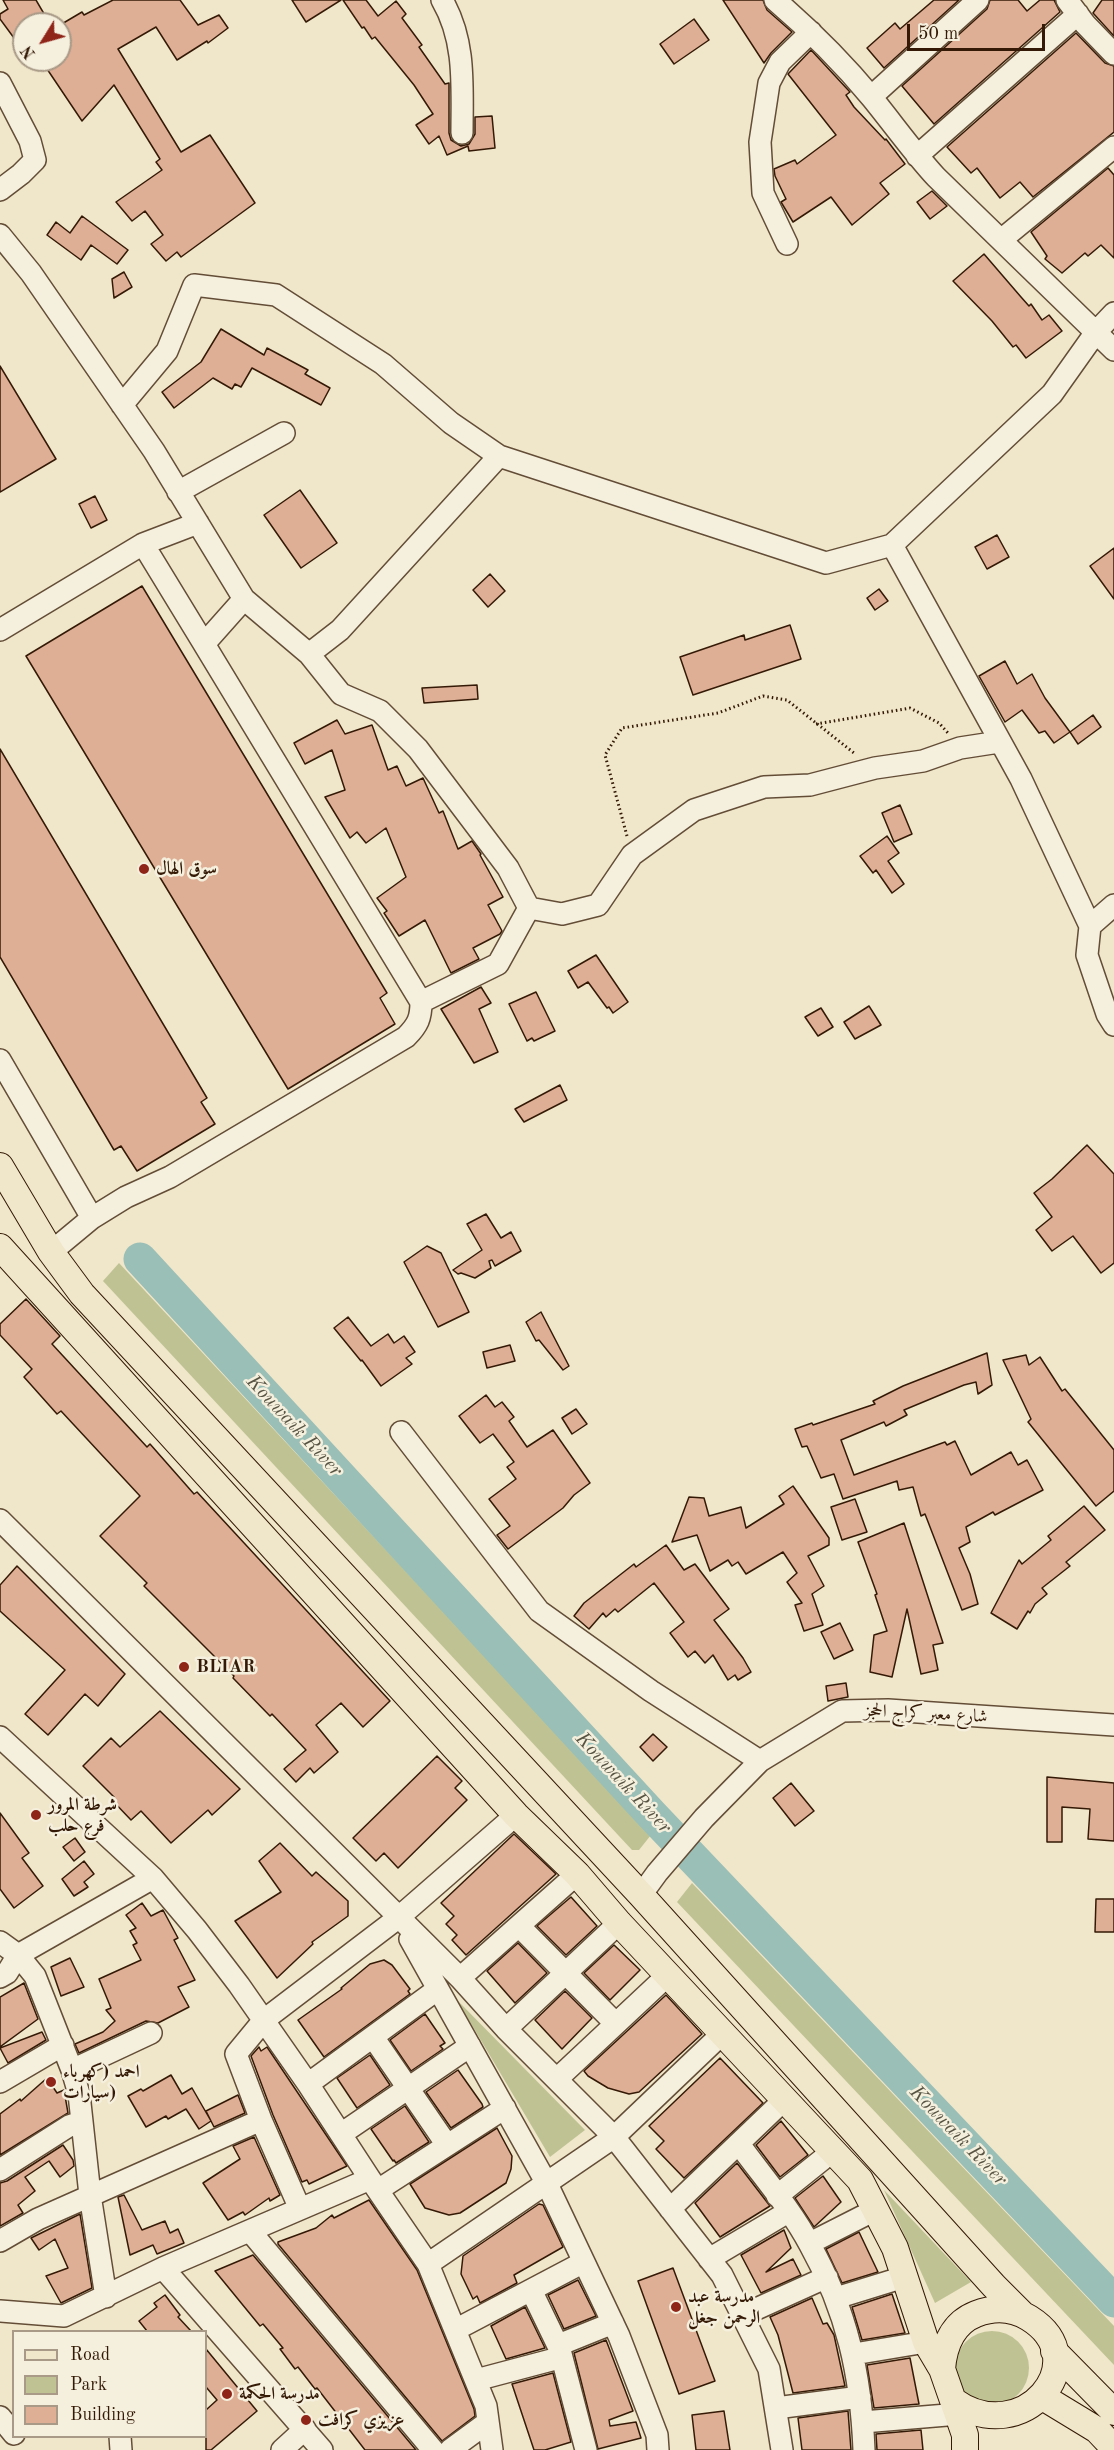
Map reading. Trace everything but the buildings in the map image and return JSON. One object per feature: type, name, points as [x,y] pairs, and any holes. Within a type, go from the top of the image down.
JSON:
[{"type":"main road","points":[[0,1166],[51,1252],[82,1294],[641,1895],[994,2286],[1022,2314],[1046,2333],[1054,2351],[1056,2368],[1053,2384],[1046,2399],[1035,2410],[1023,2418],[1008,2423],[992,2423],[956,2408]]},
{"type":"main road","points":[[0,1247],[516,1815],[577,1874],[619,1923],[860,2180],[895,2248],[926,2342],[942,2369],[956,2408],[965,2435],[965,2450]]},
{"type":"main road","points":[[942,2369],[943,2352],[950,2337],[960,2324],[974,2314],[990,2309],[1006,2309],[1022,2314]]},
{"type":"main road","points":[[1054,2351],[1114,2412]]},
{"type":"main road","points":[[1046,2399],[1097,2430],[1114,2448]]},
{"type":"main road","points":[[981,2450],[992,2423]]},
{"type":"street","points":[[442,0],[452,18],[462,57],[462,133]]},
{"type":"street","points":[[775,0],[811,32],[871,97],[917,156],[1114,350]]},
{"type":"street","points":[[871,97],[978,0]]},
{"type":"street","points":[[917,156],[1072,7],[1114,54]]},
{"type":"street","points":[[787,244],[764,193],[760,142],[769,83],[780,62],[811,32]]},
{"type":"street","points":[[0,83],[30,141],[35,160],[0,190]]},
{"type":"street","points":[[1001,240],[1110,158]]},
{"type":"street","points":[[0,235],[31,273],[122,405],[244,599],[309,654],[341,693],[380,711],[418,749],[508,868],[529,908]]},
{"type":"street","points":[[122,405],[167,351],[194,285],[276,294],[383,363],[451,423],[499,456],[826,563],[892,545],[1052,394],[1096,332],[1114,313]]},
{"type":"street","points":[[178,492],[284,433]]},
{"type":"street","points":[[309,654],[340,630],[499,456]]},
{"type":"street","points":[[0,630],[143,544],[198,523]]},
{"type":"street","points":[[51,1252],[92,1218],[126,1197],[171,1177],[406,1037],[416,1028],[421,1017],[420,1002],[143,544]]},
{"type":"street","points":[[892,545],[1021,779],[1090,926],[1087,955],[1107,1014],[1114,1025]]},
{"type":"street","points":[[204,644],[244,599]]},
{"type":"street","points":[[529,908],[562,915],[598,905],[632,855],[694,810],[764,787],[810,785],[875,768],[923,761],[960,748],[999,742]]},
{"type":"street","points":[[1090,926],[1114,905]]},
{"type":"street","points":[[420,1002],[498,964],[529,908]]},
{"type":"street","points":[[0,1060],[92,1218]]},
{"type":"street","points":[[401,1431],[539,1611],[651,1691],[760,1761]]},
{"type":"street","points":[[0,1520],[460,1978],[506,2029],[614,2137],[722,2275],[769,2369],[782,2450]]},
{"type":"street","name":"شارع معبر كراج الحجز","points":[[641,1895],[704,1818],[760,1761],[842,1711],[888,1710],[1114,1725]]},
{"type":"street","points":[[0,1737],[153,1878],[197,1930],[309,2084],[428,2264],[486,2406],[492,2450]]},
{"type":"street","points":[[300,2209],[261,2120],[236,2054],[264,2020],[398,1918],[516,1815]]},
{"type":"street","points":[[460,1978],[577,1874]]},
{"type":"street","points":[[0,1977],[7,1973],[18,1955],[153,1878]]},
{"type":"street","points":[[398,1918],[547,2184],[613,2323],[657,2435],[658,2450]]},
{"type":"street","points":[[506,2029],[619,1923]]},
{"type":"street","points":[[519,1926],[615,2023]]},
{"type":"street","points":[[0,1942],[18,1955],[35,1976],[72,2070],[79,2094],[90,2195],[106,2297]]},
{"type":"street","points":[[557,2079],[668,1975]]},
{"type":"street","points":[[309,2084],[438,1989]]},
{"type":"street","points":[[72,2070],[152,2033]]},
{"type":"street","points":[[428,2264],[614,2137],[723,2033]]},
{"type":"street","points":[[373,2037],[447,2145]]},
{"type":"street","points":[[0,2082],[63,2045]]},
{"type":"street","points":[[341,2134],[470,2046]]},
{"type":"street","points":[[670,2209],[785,2099]]},
{"type":"street","points":[[0,2311],[68,2324],[106,2297],[163,2268],[300,2209],[374,2185],[447,2145],[504,2108]]},
{"type":"street","points":[[0,2241],[38,2219],[261,2120]]},
{"type":"street","points":[[0,2170],[69,2126],[81,2122]]},
{"type":"street","points":[[739,2144],[810,2243],[836,2298],[854,2354],[863,2422],[864,2450]]},
{"type":"street","points":[[710,2259],[782,2204],[833,2151]]},
{"type":"street","points":[[810,2243],[875,2210]]},
{"type":"street","points":[[249,2231],[434,2450]]},
{"type":"street","points":[[455,2330],[584,2262]]},
{"type":"street","points":[[163,2268],[322,2450]]},
{"type":"street","points":[[743,2315],[827,2277]]},
{"type":"street","points":[[836,2298],[904,2277]]},
{"type":"street","points":[[531,2290],[560,2350],[586,2450]]},
{"type":"street","points":[[476,2380],[559,2358],[561,2344],[613,2323]]},
{"type":"street","points":[[854,2354],[926,2342]]},
{"type":"street","points":[[776,2408],[860,2397]]},
{"type":"street","points":[[863,2422],[956,2408]]},
{"type":"street","points":[[0,2417],[12,2432]]},
{"type":"street","points":[[450,2450],[488,2422]]},
{"type":"street","points":[[282,2450],[305,2429]]},
{"type":"street","points":[[16,2438],[26,2450]]},
{"type":"path","points":[[632,855],[605,755],[622,728],[718,713],[763,696],[787,700],[875,768]]},
{"type":"path","points":[[816,724],[910,708],[939,723],[960,748]]},
{"type":"green space","points":[[119,1263],[651,1835],[639,1850],[632,1850],[103,1281]]},
{"type":"green space","points":[[692,1883],[1114,2326],[1114,2365],[677,1902]]},
{"type":"green space","points":[[457,2000],[585,2130],[550,2157]]},
{"type":"green space","points":[[884,2190],[971,2282],[935,2303]]},
{"type":"green space","points":[[992,2331],[1006,2334],[1018,2342],[1026,2354],[1029,2368],[1026,2382],[1018,2394],[1006,2402],[992,2405],[978,2402],[966,2394],[958,2382],[955,2368],[958,2354],[966,2342],[978,2334]]},
{"type":"waterway","name":"Kouwaik River","points":[[140,1259],[652,1815],[1114,2301]]},
{"type":"place","name":"سوق الهال","points":[[144,869]]},
{"type":"place","name":"BLIAR","points":[[184,1667]]},
{"type":"place","name":"شرطة المرور فرع حلب","points":[[36,1815]]},
{"type":"place","name":"احمد (كهرباء سيارات)","points":[[51,2082]]},
{"type":"place","name":"مدرسة عبد الرحمن جغل","points":[[676,2307]]},
{"type":"place","name":"مدرسة الحكمة","points":[[227,2394]]},
{"type":"place","name":"عزيزي كرافت","points":[[306,2420]]}]
